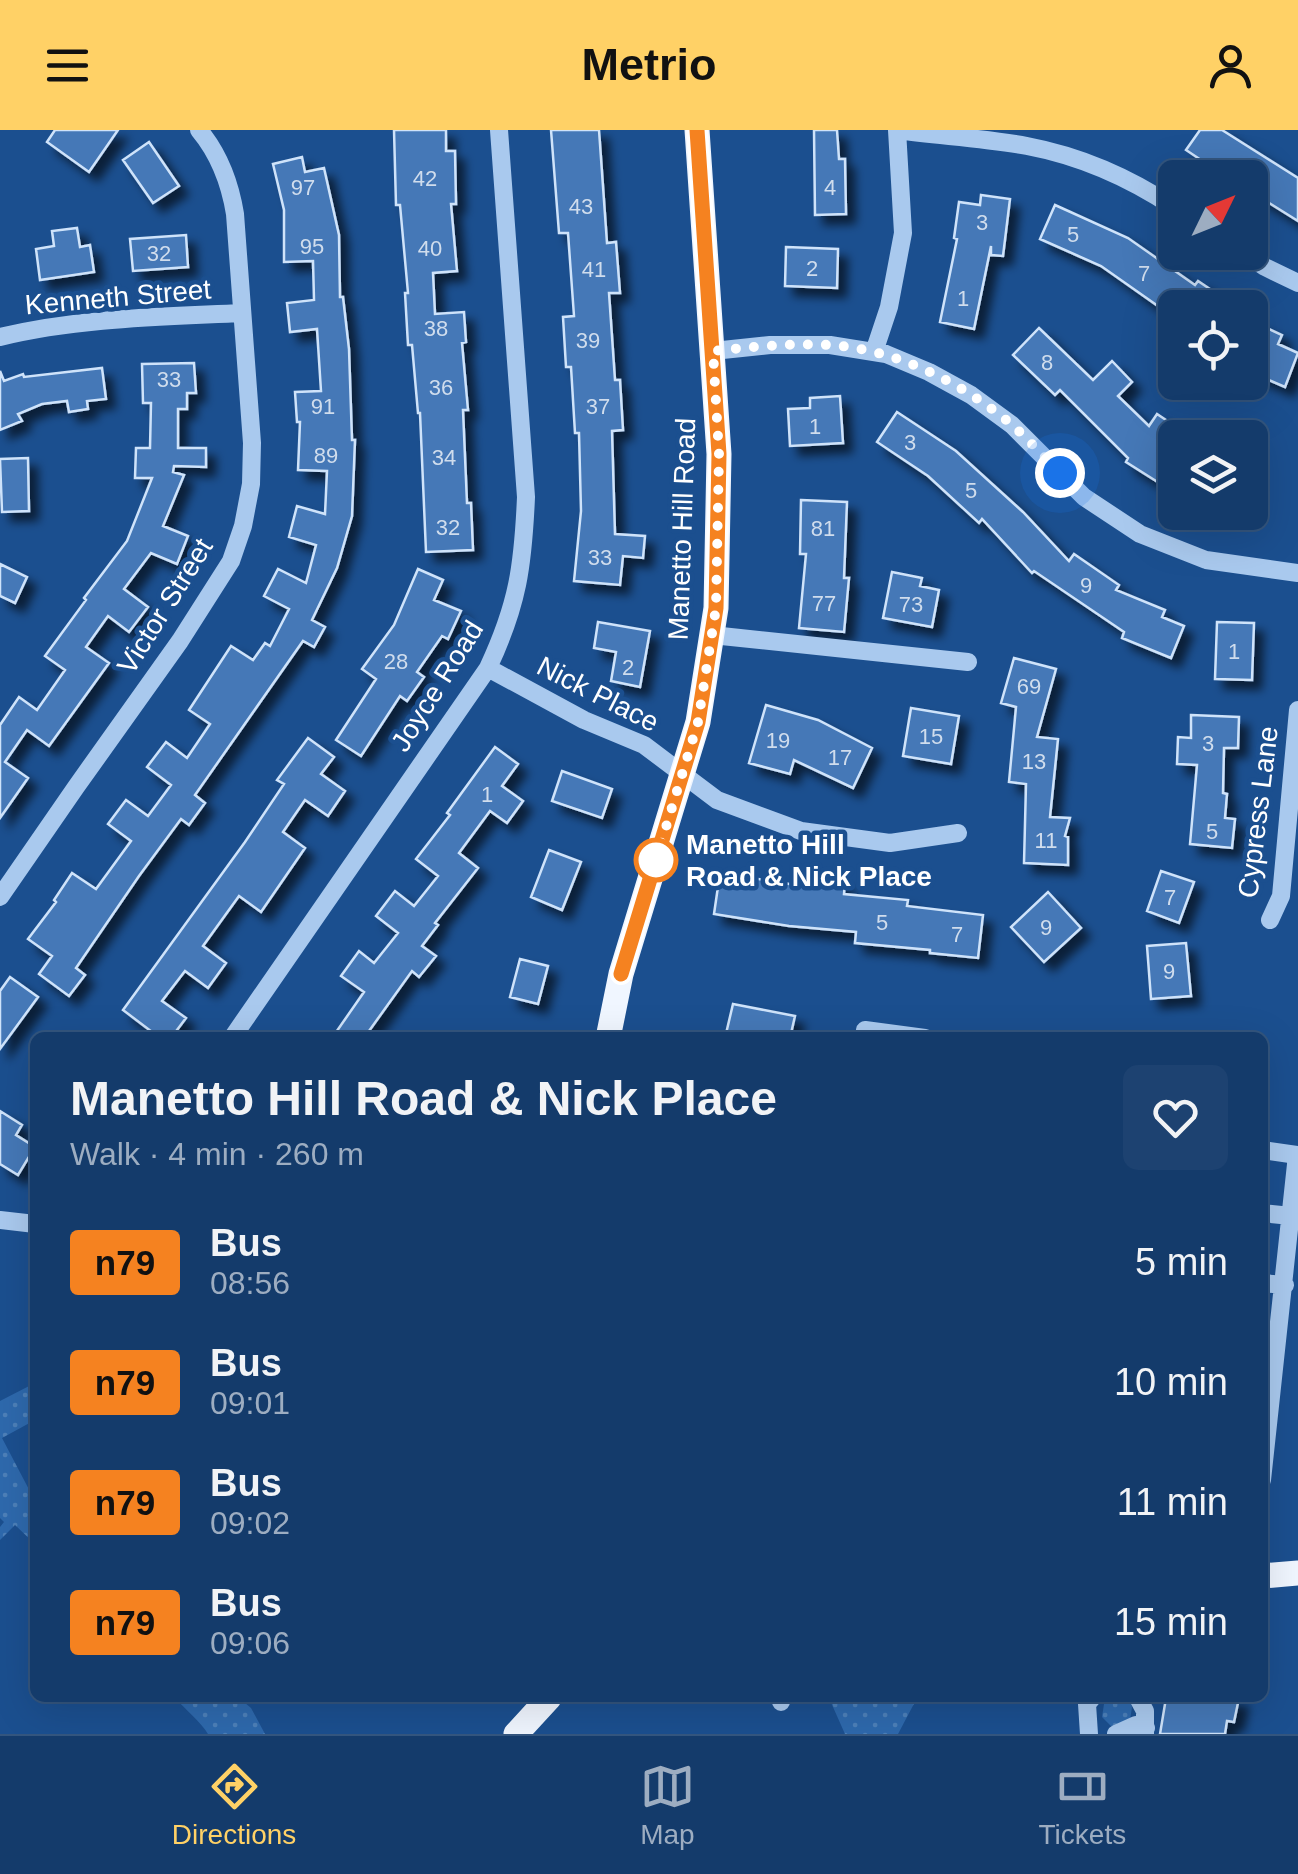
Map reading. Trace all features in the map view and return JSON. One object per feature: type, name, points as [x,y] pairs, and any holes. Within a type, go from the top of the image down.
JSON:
[{"type":"main road","name":"Manetto Hill Road","points":[[609,1032],[621,974],[698,722],[716,608],[719,454],[698,130]]},
{"type":"main road","points":[[1268,1576],[1298,1573]]},
{"type":"main road","points":[[516,1734],[546,1702]]},
{"type":"main road","points":[[542,1734],[549,1702]]},
{"type":"street","name":"Victor Street","points":[[0,898],[180,641],[231,561],[243,526],[252,443],[232,191],[222,166],[199,130]]},
{"type":"street","name":"Joyce Road","points":[[236,1032],[488,668],[516,596],[526,497],[499,130]]},
{"type":"street","points":[[874,352],[890,306],[903,234],[897,130],[1027,146],[1075,158],[1120,176],[1158,198]]},
{"type":"street","points":[[1268,268],[1298,283]]},
{"type":"street","name":"Kenneth Street","points":[[0,338],[28,330],[104,321],[242,313]]},
{"type":"street","points":[[713,351],[770,345],[830,345],[886,354],[971,395],[1012,425],[1084,498],[1140,534],[1206,560],[1298,573]]},
{"type":"street","points":[[712,635],[968,662]]},
{"type":"street","name":"Nick Place","points":[[488,668],[584,720],[644,746],[716,800],[801,831],[890,843],[958,834]]},
{"type":"street","name":"Cypress Lane","points":[[1270,920],[1280,896],[1298,710]]},
{"type":"street","points":[[1268,1151],[1297,1155],[1268,1429]]},
{"type":"street","points":[[1268,1213],[1291,1216]]},
{"type":"street","points":[[0,1220],[30,1223]]},
{"type":"street","points":[[1268,1284],[1285,1286]]},
{"type":"street","points":[[1089,1702],[1089,1734]]},
{"type":"street","points":[[1140,1702],[1145,1711],[1145,1731]]},
{"type":"street","points":[[1116,1734],[1136,1725],[1145,1731]]},
{"type":"shaded area","points":[[30,1386],[30,1423],[2,1438],[30,1491],[30,1539],[15,1525],[0,1540],[4,1522],[0,1518],[0,1401]]},
{"type":"shaded area","points":[[179,1702],[244,1702],[265,1734],[208,1734]]},
{"type":"shaded area","points":[[831,1702],[915,1702],[898,1734],[845,1734]]},
{"type":"shaded area","points":[[1104,1702],[1130,1702],[1130,1720],[1118,1727],[1102,1717]]},
{"type":"building","points":[[55,130],[118,130],[89,172],[47,142]]},
{"type":"building","points":[[394,130],[446,130],[446,151],[455,151],[456,204],[451,204],[457,271],[433,273],[435,314],[464,312],[466,342],[462,343],[468,410],[463,410],[473,550],[426,552],[420,413],[412,345],[408,345],[408,293],[400,205],[396,205]]},
{"type":"building","points":[[551,130],[599,130],[607,243],[616,242],[620,293],[609,293],[623,430],[612,431],[615,534],[645,536],[643,558],[623,556],[620,585],[574,581],[581,511],[579,433],[575,433],[563,317],[574,316],[568,233],[559,233]]},
{"type":"building","points":[[814,130],[837,130],[839,159],[845,159],[846,214],[815,215]]},
{"type":"building","points":[[1200,130],[1222,130],[1298,178],[1298,221],[1268,202],[1268,160],[1201,160],[1186,150]]},
{"type":"building","points":[[149,142],[179,186],[153,203],[123,160]]},
{"type":"building","points":[[302,157],[305,172],[324,168],[339,235],[340,297],[349,349],[355,440],[352,516],[337,568],[312,620],[325,627],[314,647],[303,641],[195,795],[205,803],[189,825],[181,819],[139,876],[76,968],[85,975],[69,996],[39,974],[52,956],[28,939],[72,873],[96,889],[131,841],[108,824],[126,800],[148,816],[171,785],[147,767],[166,742],[187,758],[210,724],[189,710],[231,646],[253,660],[265,643],[270,646],[289,609],[264,596],[278,569],[306,583],[316,545],[289,537],[297,506],[325,514],[327,471],[298,470],[300,422],[295,392],[321,391],[317,329],[290,332],[287,303],[314,300],[313,261],[284,262],[284,210],[273,164]]},
{"type":"building","points":[[981,195],[1010,199],[1003,256],[991,255],[991,246],[974,329],[940,322],[957,239],[954,238],[959,202],[980,205]]},
{"type":"building","points":[[1055,205],[1128,238],[1158,259],[1158,270],[1174,270],[1195,285],[1198,281],[1211,290],[1158,290],[1158,306],[1101,266],[1040,239]]},
{"type":"building","points":[[77,228],[80,247],[90,245],[94,272],[40,280],[36,249],[54,246],[52,231]]},
{"type":"building","points":[[186,235],[188,267],[133,271],[130,239]]},
{"type":"building","points":[[786,247],[838,249],[837,288],[785,286]]},
{"type":"building","points":[[1039,328],[1093,380],[1112,361],[1132,382],[1118,396],[1149,426],[1157,414],[1166,420],[1158,420],[1158,482],[1126,462],[1128,458],[1060,390],[1055,395],[1013,355]]},
{"type":"building","points":[[1268,329],[1282,335],[1278,344],[1298,353],[1285,387],[1268,380]]},
{"type":"building","points":[[194,363],[196,393],[187,393],[187,409],[178,409],[178,448],[206,448],[206,467],[174,466],[173,472],[184,475],[163,526],[188,536],[177,564],[151,553],[124,589],[148,607],[129,632],[108,616],[86,647],[109,663],[49,746],[27,730],[5,762],[28,778],[0,818],[0,725],[19,697],[37,710],[65,670],[45,656],[127,541],[152,478],[135,478],[136,448],[150,448],[151,403],[143,403],[142,364]]},
{"type":"building","points":[[102,368],[106,399],[87,401],[88,409],[69,412],[67,401],[42,404],[18,414],[22,421],[0,430],[0,371],[4,381],[23,374],[24,377]]},
{"type":"building","points":[[840,396],[843,443],[790,446],[788,409],[810,408],[810,398]]},
{"type":"building","points":[[897,412],[956,451],[1023,512],[1069,561],[1074,554],[1119,585],[1116,590],[1165,610],[1162,617],[1184,626],[1171,658],[1122,638],[1124,632],[1032,573],[982,519],[979,523],[928,476],[877,442]]},
{"type":"building","points":[[28,458],[29,511],[2,512],[0,459]]},
{"type":"building","points":[[801,500],[847,502],[844,578],[849,578],[844,632],[799,628],[806,554],[800,554]]},
{"type":"building","points":[[0,564],[27,577],[15,603],[0,596]]},
{"type":"building","points":[[418,569],[443,580],[434,600],[461,611],[448,639],[442,636],[417,672],[424,677],[407,701],[400,696],[361,756],[336,740],[376,679],[362,669],[394,625]]},
{"type":"building","points":[[892,572],[922,578],[920,586],[939,590],[932,627],[883,618]]},
{"type":"building","points":[[598,622],[650,631],[640,687],[611,681],[616,652],[594,648]]},
{"type":"building","points":[[1217,622],[1254,623],[1252,680],[1215,679]]},
{"type":"building","points":[[1014,658],[1056,669],[1037,737],[1058,739],[1050,817],[1070,818],[1065,836],[1068,865],[1024,863],[1026,784],[1009,782],[1016,707],[1001,703]]},
{"type":"building","points":[[766,705],[818,720],[872,748],[853,788],[794,760],[790,774],[749,763]]},
{"type":"building","points":[[911,708],[959,716],[951,764],[903,756]]},
{"type":"building","points":[[1191,715],[1239,717],[1238,748],[1224,748],[1225,818],[1235,819],[1232,848],[1190,844],[1197,765],[1177,764],[1178,737],[1191,738]]},
{"type":"building","points":[[308,738],[334,757],[321,774],[345,791],[328,816],[305,800],[283,832],[305,848],[261,912],[239,896],[203,946],[226,963],[208,988],[185,971],[162,1001],[186,1018],[176,1032],[152,1032],[123,1010],[284,784],[277,780]]},
{"type":"building","points":[[495,747],[518,764],[502,786],[523,801],[507,823],[490,811],[459,853],[478,868],[422,946],[436,956],[419,977],[412,971],[368,1032],[336,1032],[364,992],[341,976],[359,951],[374,963],[398,933],[376,916],[395,891],[414,906],[438,876],[416,859],[450,815],[447,813]]},
{"type":"building","points":[[562,771],[612,789],[602,818],[552,801]]},
{"type":"building","points":[[549,850],[581,862],[562,910],[531,897]]},
{"type":"building","points":[[1161,871],[1194,882],[1179,923],[1147,911]]},
{"type":"building","points":[[720,873],[796,885],[797,878],[845,883],[844,894],[908,900],[907,906],[983,915],[978,958],[855,943],[856,932],[714,914]]},
{"type":"building","points":[[1048,892],[1081,928],[1044,962],[1011,927]]},
{"type":"building","points":[[1186,943],[1191,996],[1151,999],[1147,946]]},
{"type":"building","points":[[520,959],[548,966],[538,1004],[510,997]]},
{"type":"building","points":[[10,977],[38,997],[0,1049],[0,991]]},
{"type":"building","points":[[733,1004],[795,1016],[791,1032],[726,1032]]},
{"type":"building","points":[[0,1111],[22,1125],[16,1135],[30,1144],[30,1155],[18,1175],[0,1164]]},
{"type":"building","points":[[1165,1702],[1238,1702],[1234,1722],[1227,1721],[1225,1734],[1160,1734]]},
{"type":"bus line","name":"n79","points":[[621,974],[698,722],[716,608],[719,454],[697,130]]},
{"type":"place","name":"Manetto Hill Road & Nick Place","points":[[656,860]]},
{"type":"route","points":[[656,860],[698,722],[716,608],[719,454],[713,351],[770,345],[830,345],[886,354],[971,395],[1012,425],[1060,473]]}]
